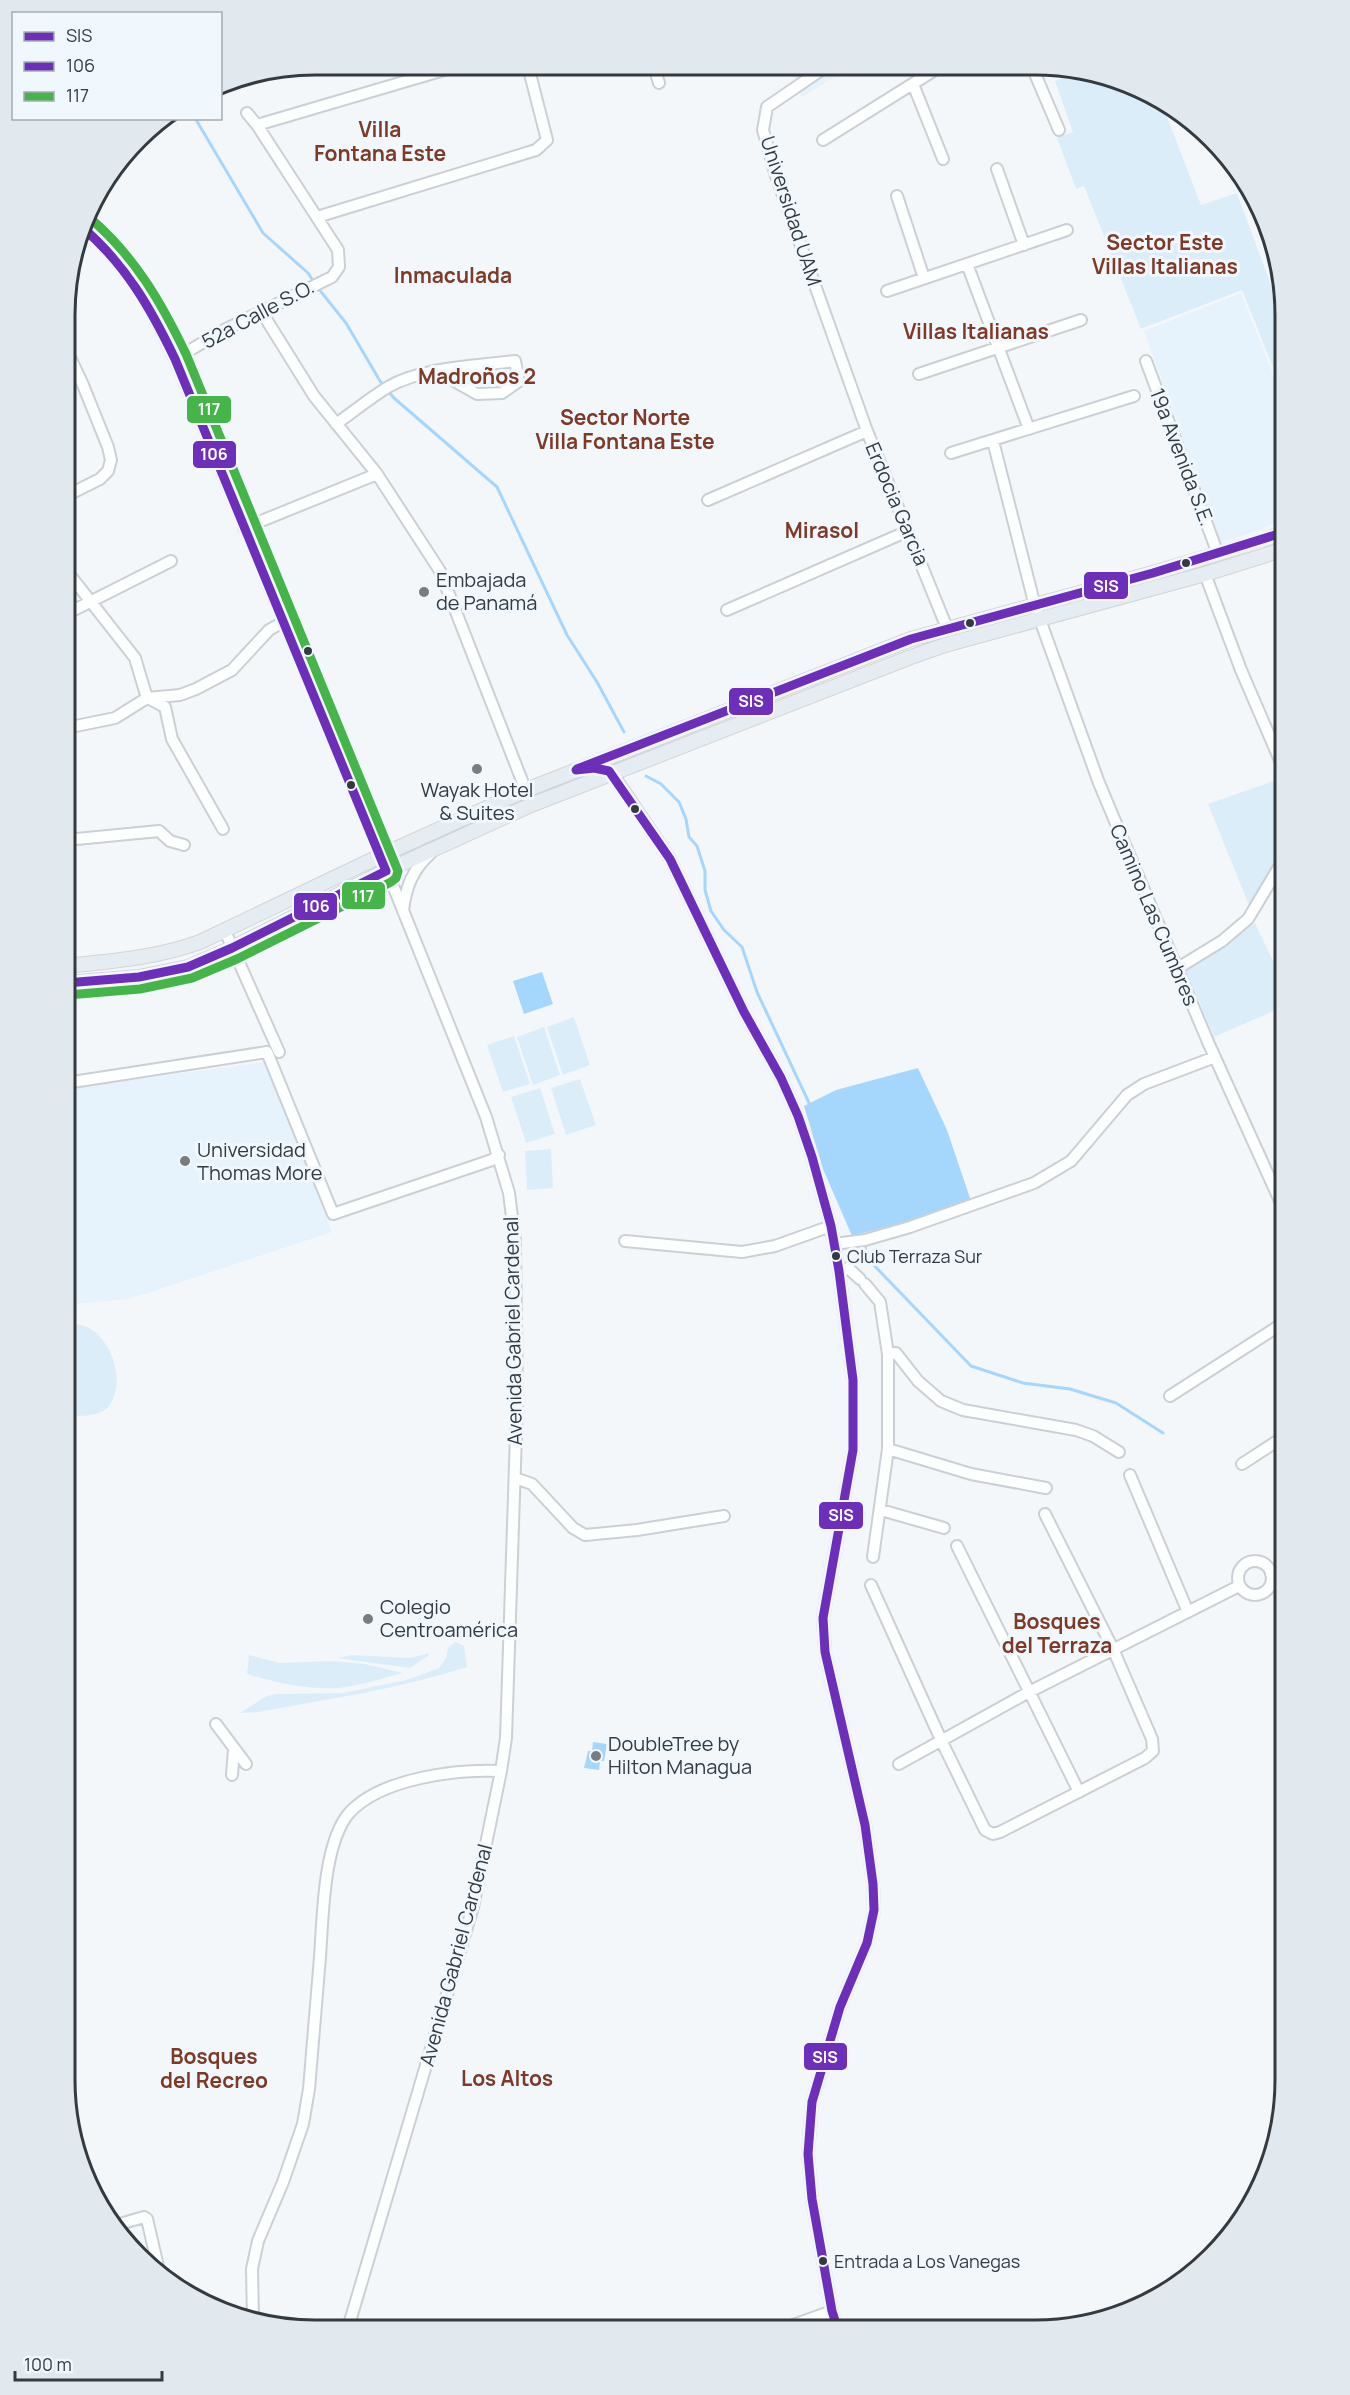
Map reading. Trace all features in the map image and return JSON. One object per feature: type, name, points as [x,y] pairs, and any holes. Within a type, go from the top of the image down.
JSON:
[{"type":"main road","points":[[75,982],[167,972],[188,967],[531,805],[945,645],[1038,612],[1041,613],[1110,590],[1129,580],[1275,536]]},
{"type":"main road","points":[[1218,554],[1228,560],[1275,545]]},
{"type":"main road","points":[[75,965],[144,958],[173,952],[225,931],[380,856],[526,790],[911,639],[947,628],[1038,612],[1149,588],[1275,552]]},
{"type":"main road","points":[[1149,588],[1164,579],[1213,564],[1218,554]]},
{"type":"main road","points":[[612,773],[612,766],[617,761],[662,742],[688,726]]},
{"type":"main road","points":[[576,770],[601,768],[612,773]]},
{"type":"street","points":[[257,125],[426,75]]},
{"type":"street","points":[[247,113],[317,217],[536,150],[547,140],[530,75]]},
{"type":"street","points":[[656,75],[659,83]]},
{"type":"street","name":"Universidad UAM","points":[[814,75],[767,107],[763,130],[776,176],[849,379]]},
{"type":"street","points":[[823,140],[927,75]]},
{"type":"street","points":[[1036,75],[1059,130]]},
{"type":"street","points":[[913,84],[942,159]]},
{"type":"street","points":[[997,169],[1024,245]]},
{"type":"street","points":[[897,196],[924,278]]},
{"type":"street","name":"52a Calle S.O.","points":[[175,359],[261,311],[332,277],[339,267],[338,250],[317,217]]},
{"type":"street","points":[[887,291],[1067,230]]},
{"type":"street","name":"Avenida Gabriel Cardenal","points":[[89,234],[122,264],[148,304],[175,359],[403,910],[486,1117],[510,1193],[515,1241],[517,1404],[506,1738],[473,1906],[350,2320]]},
{"type":"street","points":[[967,264],[1029,429]]},
{"type":"street","points":[[261,311],[293,364],[336,424],[377,474],[440,571],[531,805]]},
{"type":"street","points":[[920,374],[1081,320]]},
{"type":"street","points":[[336,424],[384,390],[417,375],[514,361],[519,381],[502,393],[477,393],[438,372]]},
{"type":"street","name":"19a Avenida S.E.","points":[[1146,361],[1218,554]]},
{"type":"street","name":"Erdocia Garcia","points":[[849,379],[867,431],[947,628]]},
{"type":"street","points":[[75,380],[108,447],[111,460],[108,471],[100,479],[75,492]]},
{"type":"street","points":[[951,453],[1134,396]]},
{"type":"street","points":[[708,500],[867,431]]},
{"type":"street","points":[[993,441],[1038,612]]},
{"type":"street","points":[[244,528],[377,474]]},
{"type":"street","points":[[727,610],[908,531]]},
{"type":"street","points":[[75,609],[171,561]]},
{"type":"street","points":[[1204,574],[1241,670],[1275,749]]},
{"type":"street","points":[[75,581],[135,658],[147,698],[165,707],[172,739],[224,829]]},
{"type":"street","name":"Camino Las Cumbres","points":[[1038,612],[1099,783],[1215,1057],[1275,1190]]},
{"type":"street","points":[[75,726],[115,718],[147,698],[188,692],[232,670],[269,630],[283,622]]},
{"type":"street","points":[[612,773],[670,859],[744,1012],[781,1078],[813,1157],[831,1226],[839,1271],[853,1380],[853,1450],[824,1618],[825,1652],[865,1825],[874,1910],[867,1943],[840,2007],[812,2102],[808,2154],[812,2199],[835,2320]]},
{"type":"street","points":[[75,839],[159,831],[170,841],[184,845]]},
{"type":"street","points":[[403,910],[408,882],[420,865],[436,849]]},
{"type":"street","points":[[1179,968],[1222,941],[1248,919],[1275,874]]},
{"type":"street","points":[[225,931],[279,1052]]},
{"type":"street","points":[[75,1082],[267,1052],[333,1214],[492,1160],[499,1155]]},
{"type":"street","points":[[834,1244],[865,1240],[910,1227],[1034,1183],[1071,1161],[1127,1095],[1144,1084],[1215,1057]]},
{"type":"street","points":[[625,1241],[742,1252],[775,1246],[831,1226]]},
{"type":"street","points":[[839,1271],[848,1268],[880,1302],[888,1354],[888,1449],[873,1557]]},
{"type":"street","points":[[1170,1396],[1275,1328]]},
{"type":"street","points":[[888,1354],[896,1353],[918,1381],[941,1401],[963,1410],[1076,1430],[1093,1436],[1119,1452]]},
{"type":"street","points":[[1242,1464],[1275,1443]]},
{"type":"street","points":[[888,1449],[971,1474],[1046,1488]]},
{"type":"street","points":[[1130,1475],[1188,1612]]},
{"type":"street","points":[[515,1478],[532,1484],[573,1528],[585,1535],[637,1530],[724,1516]]},
{"type":"street","points":[[881,1510],[944,1528]]},
{"type":"street","points":[[871,1585],[942,1742],[985,1830],[993,1834],[1145,1758],[1153,1751],[1152,1739],[1113,1649],[1045,1514]]},
{"type":"street","points":[[957,1546],[1079,1792]]},
{"type":"street","points":[[1253,1561],[1261,1562],[1268,1567],[1271,1574],[1271,1584],[1265,1592],[1256,1595],[1246,1593],[1239,1586],[1240,1570],[1245,1564],[1253,1561]]},
{"type":"street","points":[[1271,1574],[1275,1573]]},
{"type":"street","points":[[899,1764],[1029,1692],[1239,1586]]},
{"type":"street","points":[[216,1724],[246,1764]]},
{"type":"street","points":[[232,1775],[234,1748]]},
{"type":"street","points":[[253,2312],[252,2269],[258,2241],[283,2182],[303,2124],[309,2089],[327,1876],[340,1825],[352,1810],[371,1796],[394,1786],[444,1774],[478,1770],[501,1771]]},
{"type":"street","points":[[123,2223],[144,2217],[147,2219],[156,2260]]},
{"type":"street","points":[[807,2320],[832,2311]]},
{"type":"shaded area","points":[[793,75],[838,75],[802,97]]},
{"type":"shaded area","points":[[1066,77],[1097,83],[1127,93],[1166,114],[1201,205],[1237,193],[1274,292],[1275,372],[1242,290],[1141,329],[1084,186],[1076,189],[1057,138],[1073,132],[1055,81]]},
{"type":"shaded area","points":[[1241,293],[1275,380],[1275,523],[1221,542],[1144,331]]},
{"type":"shaded area","points":[[1275,780],[1275,859],[1250,908],[1208,804]]},
{"type":"shaded area","points":[[1255,923],[1275,965],[1275,1010],[1214,1037],[1185,969]]},
{"type":"shaded area","points":[[574,1017],[590,1065],[563,1075],[547,1027]]},
{"type":"shaded area","points":[[544,1027],[560,1075],[533,1085],[517,1037]]},
{"type":"shaded area","points":[[514,1036],[530,1084],[503,1092],[487,1045]]},
{"type":"shaded area","name":"Universidad Thomas More","points":[[266,1062],[332,1232],[129,1299],[75,1304],[75,1088]]},
{"type":"shaded area","points":[[580,1079],[596,1125],[566,1135],[551,1088]]},
{"type":"shaded area","points":[[540,1088],[555,1134],[526,1143],[511,1097]]},
{"type":"shaded area","points":[[551,1149],[553,1188],[527,1190],[525,1151]]},
{"type":"shaded area","points":[[75,1324],[94,1331],[102,1340],[109,1350],[117,1375],[113,1399],[106,1409],[86,1416],[75,1416]]},
{"type":"shaded area","points":[[455,1642],[464,1646],[467,1667],[364,1693],[259,1712],[240,1713],[265,1697],[275,1694],[343,1693],[406,1680],[439,1668],[446,1658],[448,1648]]},
{"type":"shaded area","points":[[429,1653],[410,1668],[337,1658],[352,1655],[410,1658]]},
{"type":"shaded area","points":[[249,1655],[280,1663],[331,1661],[365,1664],[403,1673],[347,1687],[304,1687],[247,1674]]},
{"type":"water","points":[[542,972],[553,1004],[524,1014],[513,981]]},
{"type":"water","points":[[918,1068],[947,1130],[971,1201],[924,1217],[852,1236],[823,1169],[804,1106],[836,1090]]},
{"type":"water","name":"DoubleTree by Hilton Managua","points":[[593,1742],[607,1744],[604,1761],[600,1761],[599,1770],[584,1768],[588,1751],[592,1751]]},
{"type":"waterway","points":[[196,120],[263,233],[308,273],[314,282]]},
{"type":"waterway","points":[[318,288],[346,323],[380,381],[394,398],[497,487],[567,635],[597,682],[624,732]]},
{"type":"waterway","points":[[646,776],[661,784],[679,802],[686,819],[689,837],[697,846],[705,871],[705,890],[711,911],[724,930],[742,947],[757,992],[810,1105]]},
{"type":"waterway","points":[[865,1244],[866,1257],[971,1366],[1023,1383],[1070,1389],[1116,1403],[1163,1433]]},
{"type":"transit line","name":"117","points":[[75,994],[140,989],[192,978],[237,959],[391,882],[396,878],[398,871],[186,354],[146,281],[121,249],[94,222]]},
{"type":"transit line","name":"106","points":[[75,982],[139,977],[188,967],[232,948],[386,871],[175,359],[147,305],[125,273],[89,234]]},
{"type":"transit line","name":"SIS","points":[[577,769],[911,639],[1153,573],[1275,535]]},
{"type":"transit line","name":"SIS","points":[[576,770],[594,768],[609,771],[670,859],[744,1012],[781,1078],[798,1116],[831,1226],[839,1271],[853,1380],[853,1450],[823,1618],[825,1652],[865,1825],[874,1910],[867,1943],[840,2007],[812,2102],[808,2154],[812,2199],[835,2320]]},
{"type":"place","name":"Embajada de Panamá","points":[[424,592]]},
{"type":"place","name":"Wayak Hotel & Suites","points":[[477,769]]},
{"type":"place","name":"Universidad Thomas More","points":[[185,1161]]},
{"type":"place","name":"Club Terraza Sur","points":[[836,1256]]},
{"type":"place","name":"Colegio Centroamérica","points":[[368,1619]]},
{"type":"place","name":"DoubleTree by Hilton Managua","points":[[596,1756]]},
{"type":"place","name":"Entrada a Los Vanegas","points":[[823,2261]]},
{"type":"district","name":"Villa Fontana Este","points":[[380,142]]},
{"type":"district","name":"Sector Este Villas Italianas","points":[[1165,255]]},
{"type":"district","name":"Inmaculada","points":[[453,276]]},
{"type":"district","name":"Villas Italianas","points":[[976,332]]},
{"type":"district","name":"Madroños 2","points":[[477,377]]},
{"type":"district","name":"Sector Norte Villa Fontana Este","points":[[625,430]]},
{"type":"district","name":"Mirasol","points":[[822,531]]},
{"type":"district","name":"Bosques del Terraza","points":[[1057,1634]]},
{"type":"district","name":"Bosques del Recreo","points":[[214,2069]]},
{"type":"district","name":"Los Altos","points":[[507,2079]]}]
